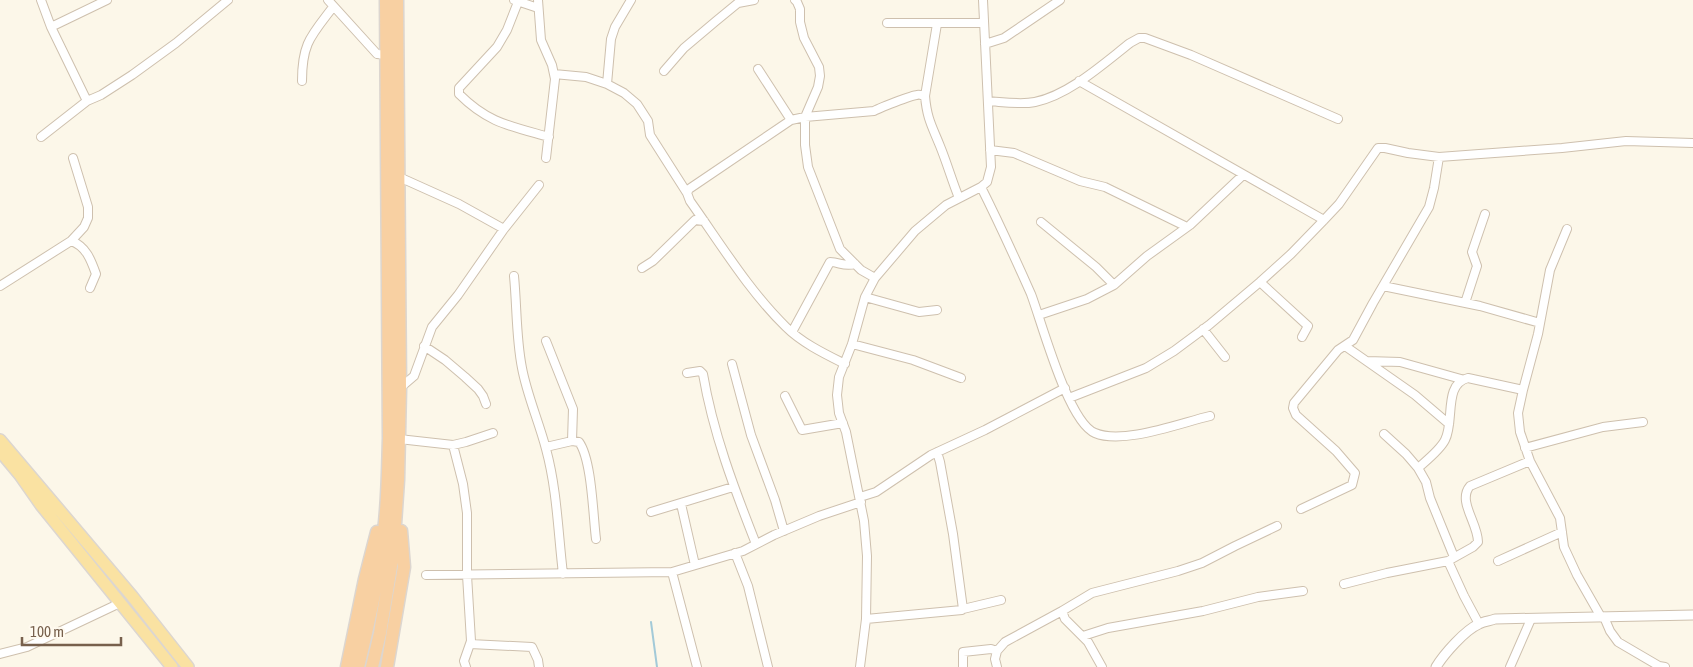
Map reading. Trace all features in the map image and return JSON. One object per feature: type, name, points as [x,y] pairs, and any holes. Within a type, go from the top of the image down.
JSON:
[{"type":"highway","points":[[372,667],[379,605],[389,429],[386,0]]},
{"type":"highway","points":[[358,667],[379,605],[393,554],[398,480],[400,388],[397,0]]},
{"type":"highway","points":[[387,667],[404,567],[398,480]]},
{"type":"highway","points":[[347,667],[365,579],[387,490]]},
{"type":"main road","points":[[0,440],[132,596],[188,667]]},
{"type":"main road","points":[[0,451],[41,505],[172,667]]},
{"type":"street","points":[[40,0],[50,28],[86,101]]},
{"type":"street","points":[[50,28],[107,0]]},
{"type":"street","points":[[41,137],[86,101],[101,95],[176,43],[228,0]]},
{"type":"street","points":[[328,0],[377,54],[387,55]]},
{"type":"street","points":[[607,84],[611,39],[615,27],[631,0]]},
{"type":"street","points":[[664,71],[684,48],[735,2],[754,0]]},
{"type":"street","points":[[795,0],[800,9],[800,22],[804,38],[819,67],[820,76],[818,86],[805,117],[805,145],[808,167],[840,249],[855,264],[875,278]]},
{"type":"street","points":[[860,667],[866,619],[864,521],[843,423],[839,413],[837,395],[840,376],[852,344],[865,297],[875,278],[915,231],[946,205],[981,188],[987,182],[991,167],[983,0]]},
{"type":"street","points":[[985,44],[1004,38],[1060,0]]},
{"type":"street","points":[[546,158],[549,137],[555,79],[542,40],[538,4],[516,1],[507,30],[497,47],[459,88],[459,94],[478,111],[496,122],[549,137]]},
{"type":"street","points":[[302,81],[302,63],[308,40],[333,7]]},
{"type":"street","points":[[887,23],[937,24],[984,22]]},
{"type":"street","points":[[937,24],[926,96],[929,123],[940,146],[959,198]]},
{"type":"street","points":[[988,101],[1033,102],[1048,98],[1068,88],[1130,43],[1139,38],[1145,38],[1191,55],[1338,118]]},
{"type":"street","points":[[758,69],[791,120]]},
{"type":"street","points":[[554,74],[586,77],[607,84],[624,93],[637,104],[648,121],[650,135],[687,193],[690,201],[744,278],[792,332],[820,351],[845,364]]},
{"type":"street","points":[[1079,80],[1324,220]]},
{"type":"street","points":[[687,193],[689,189],[791,120],[874,111],[918,94],[926,96]]},
{"type":"street","points":[[1069,398],[1146,368],[1174,351],[1203,329],[1260,282],[1324,220],[1339,204],[1378,148],[1439,156],[1514,152],[1626,141],[1693,143]]},
{"type":"street","points":[[990,150],[1014,153],[1080,181],[1105,187],[1187,227]]},
{"type":"street","points":[[1301,509],[1352,485],[1355,473],[1349,464],[1296,414],[1293,408],[1294,403],[1338,350],[1354,340],[1429,207],[1439,156]]},
{"type":"street","points":[[0,286],[71,240],[84,227],[88,218],[88,207],[73,158]]},
{"type":"street","points":[[1039,315],[1087,299],[1114,285],[1147,256],[1187,227],[1243,174]]},
{"type":"street","points":[[399,177],[459,204],[504,229]]},
{"type":"street","points":[[400,388],[414,376],[432,327],[458,295],[504,229],[539,185]]},
{"type":"street","points":[[981,188],[1002,229],[1039,315],[1052,356],[1069,398],[1089,430],[1104,436],[1142,435],[1210,416]]},
{"type":"street","points":[[1465,303],[1477,266],[1472,252],[1485,214]]},
{"type":"street","points":[[642,268],[653,261],[694,220],[704,221]]},
{"type":"street","points":[[1041,222],[1096,267],[1114,285]]},
{"type":"street","points":[[1567,229],[1550,270],[1531,364],[1518,413],[1520,432],[1530,460],[1560,518],[1564,547],[1610,631],[1618,642],[1659,666],[1665,667]]},
{"type":"street","points":[[71,240],[82,246],[96,274],[90,288]]},
{"type":"street","points":[[792,332],[830,262],[847,266],[855,264]]},
{"type":"street","points":[[514,276],[522,369],[546,447],[555,492],[562,574]]},
{"type":"street","points":[[1260,282],[1308,326],[1302,337]]},
{"type":"street","points":[[1383,286],[1465,303],[1540,323]]},
{"type":"street","points":[[865,297],[919,312],[937,310]]},
{"type":"street","points":[[1203,329],[1225,357]]},
{"type":"street","points":[[546,341],[573,409],[572,441]]},
{"type":"street","points":[[852,344],[913,360],[961,378]]},
{"type":"street","points":[[424,346],[445,360],[478,389],[486,404]]},
{"type":"street","points":[[1345,346],[1416,395],[1449,424]]},
{"type":"street","points":[[1367,361],[1400,362],[1461,380]]},
{"type":"street","points":[[732,364],[751,435],[775,500],[784,531]]},
{"type":"street","points":[[687,373],[700,371],[703,374],[714,425],[733,486],[756,544]]},
{"type":"street","points":[[1418,468],[1444,442],[1448,435],[1453,393],[1456,384],[1461,380],[1468,378],[1523,390]]},
{"type":"street","points":[[426,575],[672,572],[735,553],[860,500],[876,492],[937,452],[985,430],[1065,388]]},
{"type":"street","points":[[785,396],[802,430],[843,423]]},
{"type":"street","points":[[1525,448],[1612,425],[1644,422]]},
{"type":"street","points":[[399,440],[453,445],[492,433]]},
{"type":"street","points":[[1384,434],[1406,454],[1418,468],[1426,482],[1464,596],[1479,624]]},
{"type":"street","points":[[546,447],[572,441],[579,442],[583,447],[588,470],[596,540]]},
{"type":"street","points":[[453,445],[463,484],[467,513],[470,644],[464,661],[466,667]]},
{"type":"street","points":[[937,452],[954,534],[964,609]]},
{"type":"street","points":[[1344,584],[1451,559],[1473,547],[1478,542],[1478,534],[1465,498],[1466,491],[1470,486],[1530,460]]},
{"type":"street","points":[[652,512],[733,486]]},
{"type":"street","points":[[681,504],[695,565]]},
{"type":"street","points":[[963,667],[963,652],[995,656],[1005,642],[1092,593],[1202,563],[1277,526]]},
{"type":"street","points":[[1498,561],[1562,532]]},
{"type":"street","points":[[735,553],[748,586],[768,667]]},
{"type":"street","points":[[672,572],[697,667]]},
{"type":"street","points":[[1083,636],[1108,628],[1258,598],[1303,591]]},
{"type":"street","points":[[866,619],[962,610],[1001,600]]},
{"type":"street","points":[[0,654],[27,647],[120,603]]},
{"type":"street","points":[[1062,611],[1065,619],[1083,636],[1102,667]]},
{"type":"street","points":[[1436,667],[1463,636],[1479,624],[1495,619],[1693,615]]},
{"type":"street","points":[[1510,667],[1531,619]]},
{"type":"street","points":[[470,644],[532,646],[539,667]]},
{"type":"waterway","points":[[651,622],[657,667]]}]
